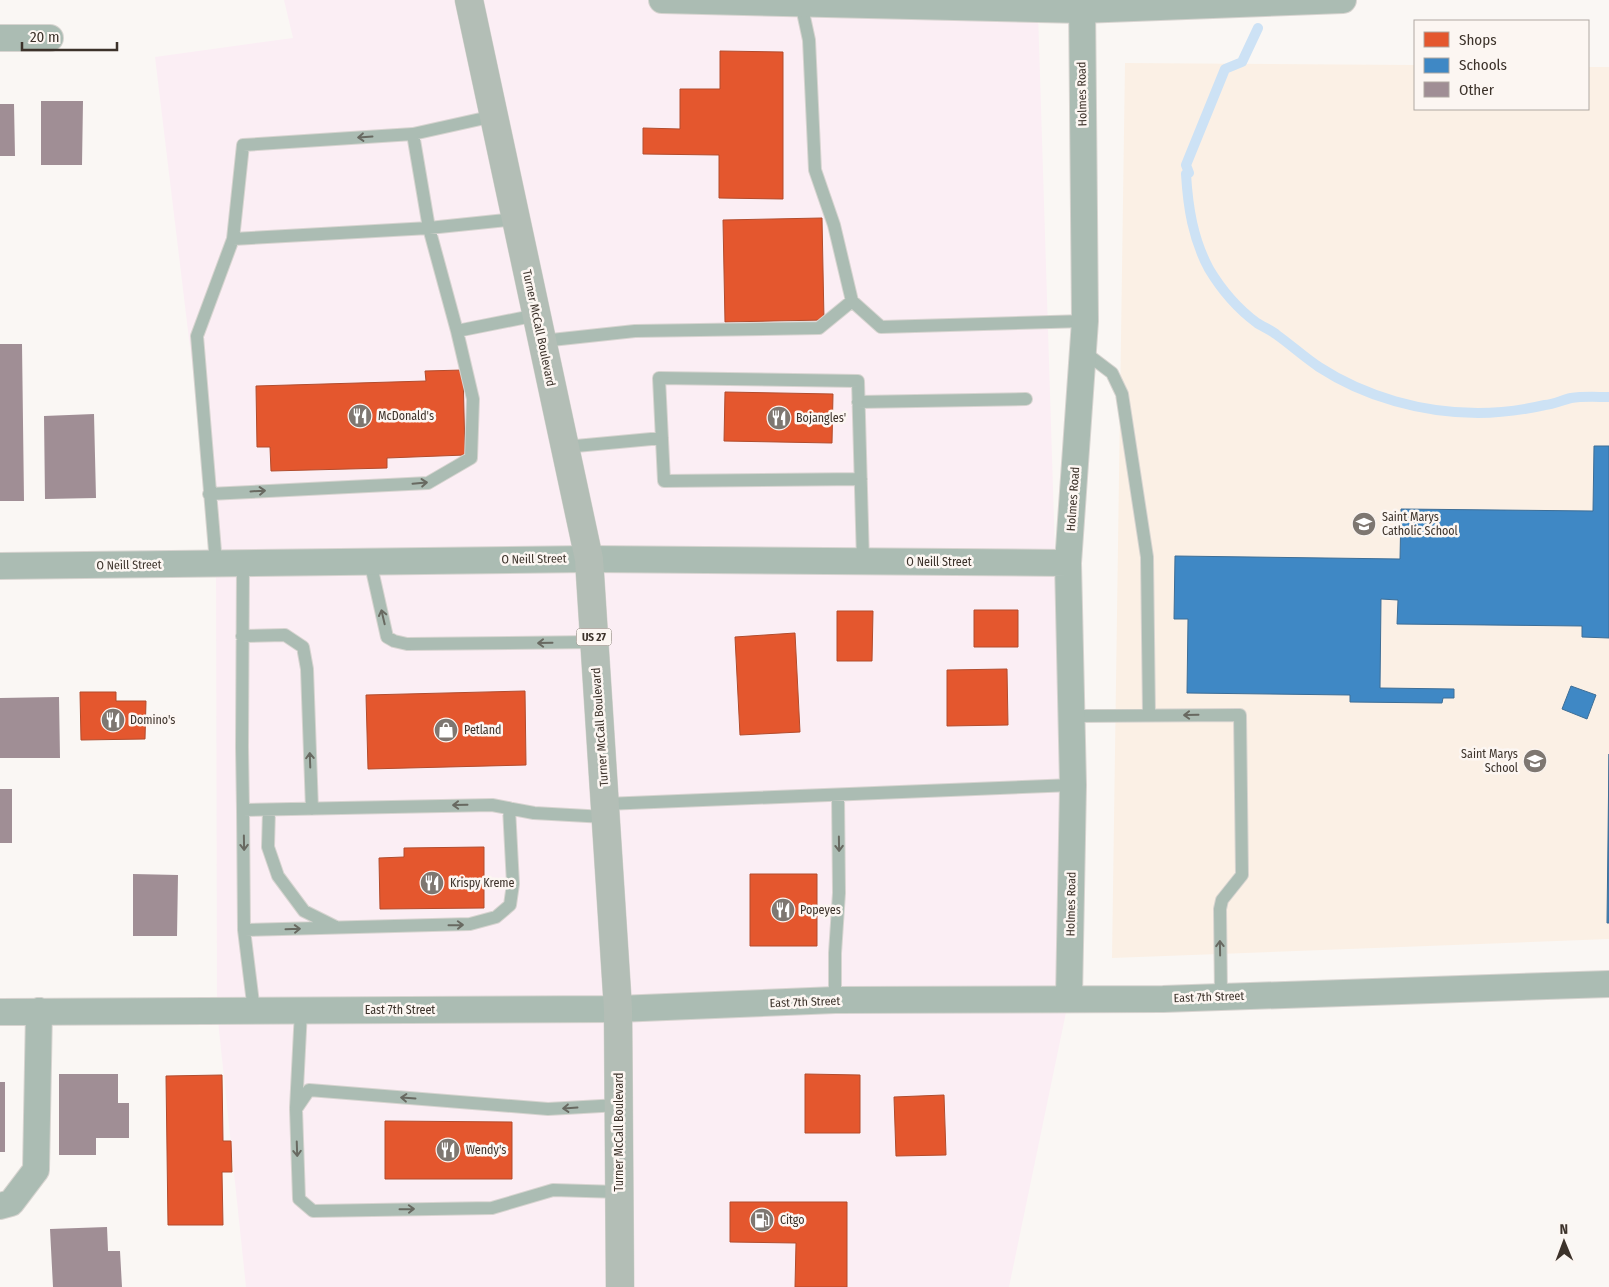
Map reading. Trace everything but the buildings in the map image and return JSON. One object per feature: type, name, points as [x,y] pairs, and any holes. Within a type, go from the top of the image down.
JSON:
[{"type":"main road","name":"Turner McCall Boulevard","points":[[469,0],[589,558],[618,1009],[620,1287]]},
{"type":"street","points":[[662,0],[1082,5],[1342,0]]},
{"type":"street","name":"Holmes Road","points":[[1069,998],[1073,785],[1068,563],[1085,321],[1082,5]]},
{"type":"street","points":[[0,38],[50,38]]},
{"type":"street","name":"O Neill Street","points":[[0,566],[589,558],[1068,563]]},
{"type":"street","name":"East 7th Street","points":[[0,1012],[618,1009],[835,1000],[1163,999],[1609,984]]},
{"type":"street","points":[[0,1206],[11,1202],[36,1170],[39,1012]]},
{"type":"lane","points":[[801,3],[809,40],[815,170],[834,225],[852,301],[881,326],[1085,321]]},
{"type":"lane","points":[[216,564],[197,336],[233,239],[244,145],[413,134],[494,116]]},
{"type":"lane","points":[[209,494],[428,483],[472,458],[473,399],[458,331],[428,228],[413,134]]},
{"type":"lane","points":[[233,239],[428,228],[516,219]]},
{"type":"lane","points":[[542,341],[635,331],[819,328],[852,301]]},
{"type":"lane","points":[[458,331],[537,315]]},
{"type":"lane","points":[[1083,351],[1112,372],[1122,394],[1146,557],[1149,716]]},
{"type":"lane","points":[[860,479],[664,481],[659,378],[858,381],[863,561]]},
{"type":"lane","points":[[858,402],[1026,399]]},
{"type":"lane","points":[[565,447],[662,438]]},
{"type":"lane","points":[[370,561],[387,637],[394,642],[442,644],[594,642]]},
{"type":"lane","points":[[243,563],[244,930],[254,1011]]},
{"type":"lane","points":[[242,636],[285,636],[303,647],[307,669],[312,809]]},
{"type":"lane","points":[[1072,716],[1240,715],[1242,875],[1222,900],[1220,909],[1221,997]]},
{"type":"lane","points":[[243,810],[492,804],[534,813],[838,795],[1073,785]]},
{"type":"lane","points":[[835,1000],[835,953],[839,893],[838,795]]},
{"type":"lane","points":[[244,930],[470,924],[496,917],[510,905],[513,884],[509,808]]},
{"type":"lane","points":[[269,810],[268,847],[278,876],[304,911],[338,927]]},
{"type":"lane","points":[[301,1010],[296,1109],[299,1199],[313,1211],[492,1208],[553,1190],[619,1192]]},
{"type":"lane","points":[[296,1109],[309,1090],[548,1109],[619,1104]]},
{"type":"shaded area","points":[[284,0],[1030,0],[1038,12],[1069,998],[1009,1287],[246,1287],[217,1011],[216,563],[155,57],[293,38]]},
{"type":"shaded area","name":"Saint Marys Catholic School","points":[[1125,63],[1414,65],[1414,110],[1589,110],[1589,67],[1609,67],[1609,939],[1112,958]]},
{"type":"waterway","points":[[1258,28],[1242,62],[1225,69],[1186,165],[1189,173],[1186,174],[1188,199],[1199,246],[1209,269],[1224,291],[1237,305],[1257,323],[1275,333],[1313,363],[1337,378],[1375,395],[1395,401],[1436,410],[1486,413],[1552,404],[1576,397],[1609,397]]},
{"type":"place","name":"McDonald's","points":[[360,416]]},
{"type":"place","name":"Bojangles'","points":[[779,418]]},
{"type":"place","name":"Saint Marys Catholic School","points":[[1364,524]]},
{"type":"place","name":"Domino's","points":[[113,720]]},
{"type":"place","name":"Petland","points":[[446,730]]},
{"type":"place","name":"Saint Marys School","points":[[1535,761]]},
{"type":"place","name":"Krispy Kreme","points":[[432,883]]},
{"type":"place","name":"Popeyes","points":[[783,910]]},
{"type":"place","name":"Wendy's","points":[[448,1150]]},
{"type":"place","name":"Citgo","points":[[762,1220]]}]
